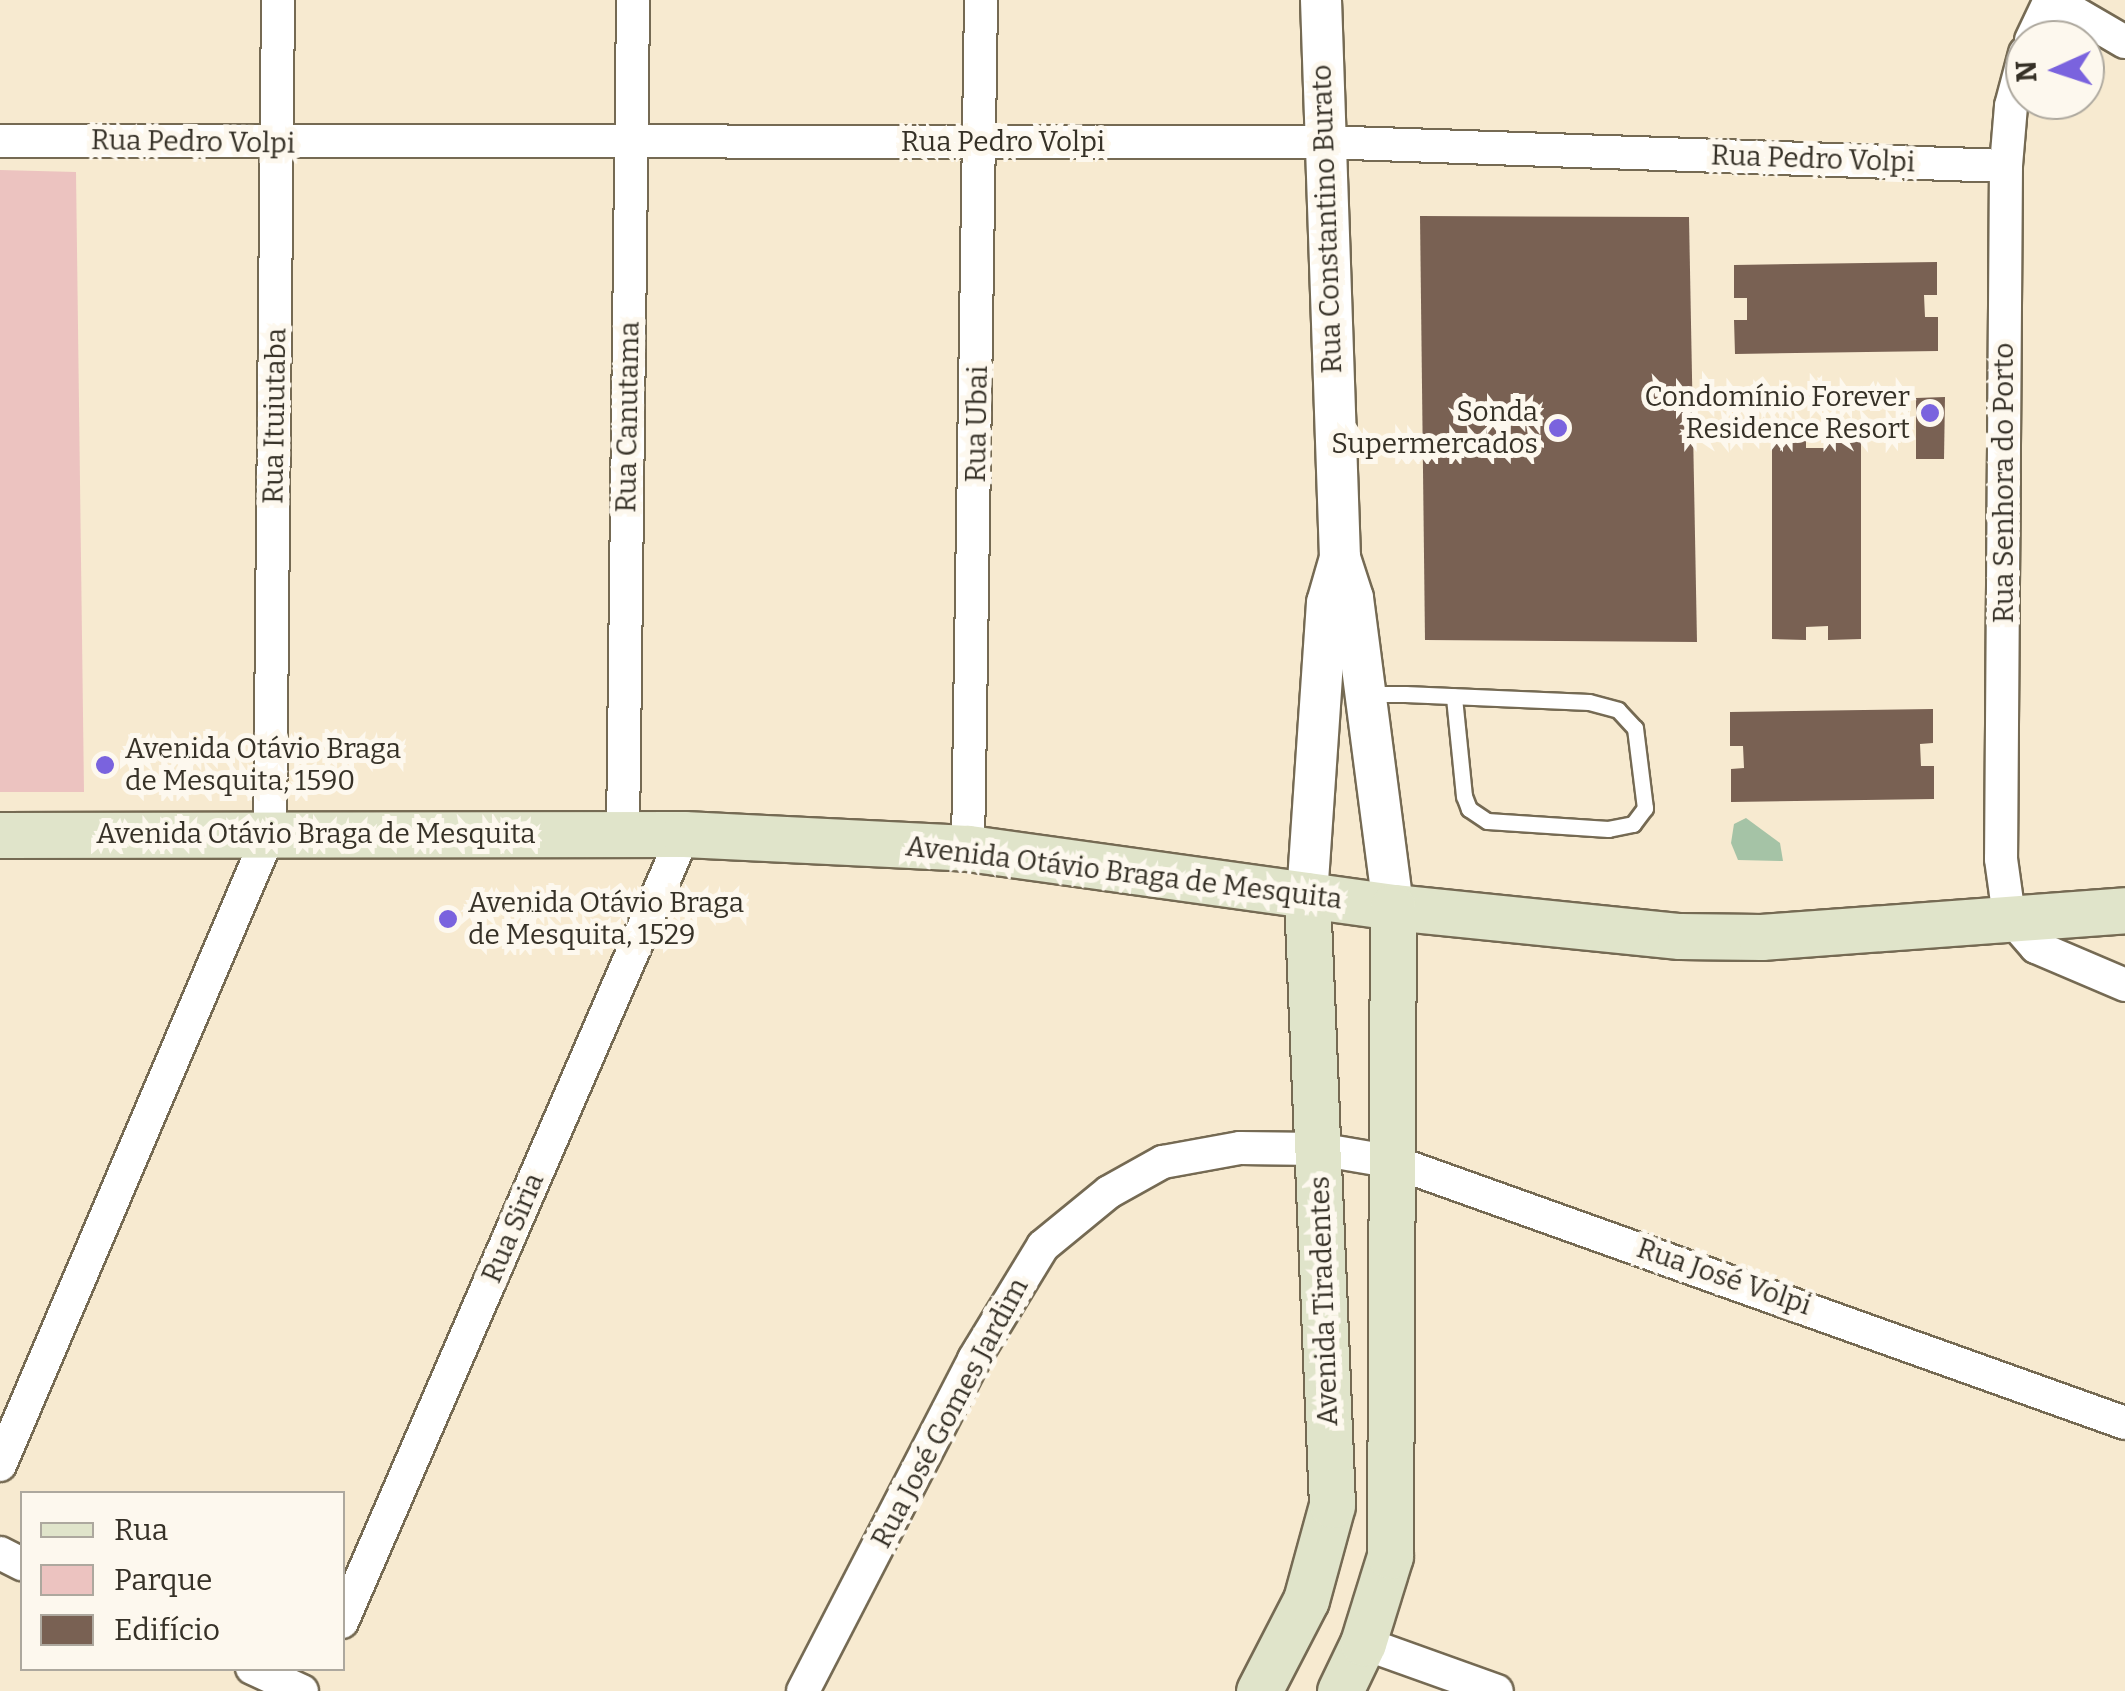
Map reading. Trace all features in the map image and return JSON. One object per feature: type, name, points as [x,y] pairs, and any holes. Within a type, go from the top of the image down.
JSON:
[{"type":"main road","name":"Avenida Otávio Braga de Mesquita","points":[[0,835],[684,834],[968,848],[1393,907],[1680,936],[1760,937],[2125,910]]},
{"type":"main road","name":"Avenida Tiradentes","points":[[1259,1691],[1306,1600],[1332,1505],[1306,896]]},
{"type":"main road","points":[[1340,1691],[1364,1643],[1390,1556],[1393,907]]},
{"type":"street","name":"Rua Ituiutaba","points":[[270,832],[278,0]]},
{"type":"street","name":"Rua Canutama","points":[[622,834],[633,0]]},
{"type":"street","name":"Rua Ubai","points":[[968,848],[983,141],[981,0]]},
{"type":"street","name":"Rua Constantino Burato","points":[[1320,0],[1321,142],[1340,558],[1353,598],[1393,907]]},
{"type":"street","points":[[2051,0],[2125,42]]},
{"type":"street","name":"Rua Senhora do Porto","points":[[2010,120],[2006,166],[2001,859],[2010,916]]},
{"type":"street","name":"Rua Pedro Volpi","points":[[0,141],[1321,142],[2006,166]]},
{"type":"street","name":"Rua Constantino Burato","points":[[1306,896],[1327,603],[1340,558]]},
{"type":"street","points":[[0,1465],[270,832]]},
{"type":"street","name":"Rua Siria","points":[[345,1615],[684,834]]},
{"type":"street","points":[[2010,916],[2036,947],[2125,985]]},
{"type":"street","name":"Rua José Gomes Jardim","points":[[803,1691],[974,1358],[1044,1246],[1109,1192],[1163,1162],[1240,1148],[1318,1149]]},
{"type":"street","name":"Rua José Volpi","points":[[1318,1149],[1394,1162],[2125,1423]]},
{"type":"street","points":[[1364,1643],[1498,1691]]},
{"type":"street","points":[[259,1671],[302,1691]]},
{"type":"lane","points":[[1365,694],[1454,696],[1589,702],[1618,710],[1635,728],[1645,808],[1634,824],[1608,829],[1488,820],[1464,796],[1454,696]]},
{"type":"green space","points":[[0,170],[76,172],[84,792],[0,792]]},
{"type":"shaded area","points":[[1746,818],[1780,843],[1783,861],[1738,860],[1731,843],[1734,824]]},
{"type":"building","name":"Sonda Supermercados","points":[[1420,216],[1689,217],[1697,642],[1425,640]]},
{"type":"building","points":[[1937,262],[1937,295],[1924,295],[1925,317],[1938,317],[1938,351],[1735,354],[1734,320],[1747,320],[1747,298],[1734,298],[1734,265]]},
{"type":"building","name":"Condomínio Forever Residence Resort","points":[[1945,397],[1944,459],[1916,459],[1916,398]]},
{"type":"building","points":[[1772,435],[1806,436],[1806,448],[1827,448],[1827,435],[1861,435],[1861,639],[1828,640],[1828,626],[1806,627],[1806,640],[1772,639]]},
{"type":"building","points":[[1933,709],[1933,743],[1920,744],[1921,766],[1934,766],[1934,799],[1731,802],[1731,769],[1744,768],[1743,746],[1730,746],[1730,712]]},
{"type":"place","name":"Condomínio Forever Residence Resort","points":[[1930,413]]},
{"type":"place","name":"Sonda Supermercados","points":[[1558,428]]},
{"type":"place","name":"Avenida Otávio Braga de Mesquita, 1590","points":[[105,765]]},
{"type":"place","name":"Avenida Otávio Braga de Mesquita, 1529","points":[[448,919]]}]
